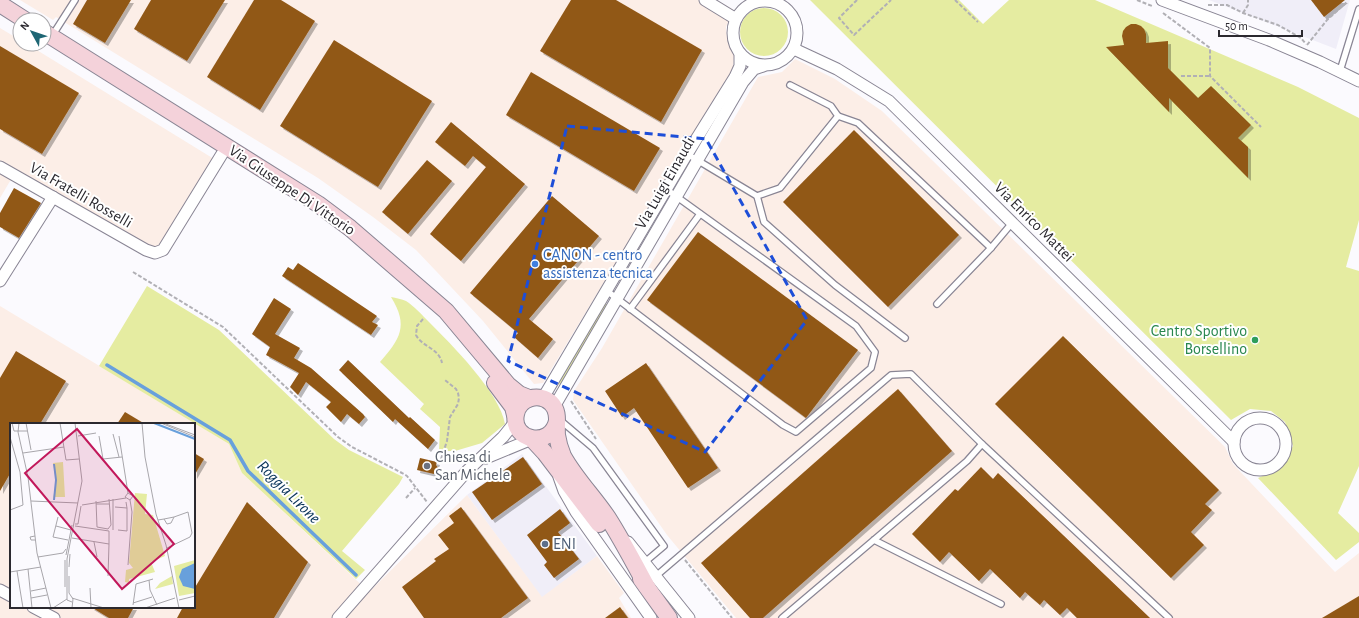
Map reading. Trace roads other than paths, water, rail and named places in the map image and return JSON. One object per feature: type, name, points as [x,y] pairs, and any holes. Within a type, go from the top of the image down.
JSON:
[{"type":"main road","points":[[0,4],[12,12]]},
{"type":"main road","points":[[0,16],[12,24]]},
{"type":"main road","name":"Via Giuseppe Di Vittorio","points":[[52,40],[222,154],[308,208],[358,245],[390,272],[432,312],[503,392],[513,407],[515,418],[521,433],[532,439],[652,581]]},
{"type":"main road","name":"Via Giuseppe Di Vittorio","points":[[52,40],[318,204],[350,228],[446,311],[508,385],[519,394],[548,408],[563,454],[652,581],[669,618]]},
{"type":"main road","points":[[515,418],[520,405],[548,408],[555,428],[549,435],[542,438],[532,439]]},
{"type":"street","points":[[705,0],[736,19]]},
{"type":"street","points":[[772,1],[781,5],[789,11],[795,19],[798,29],[794,49],[781,62],[772,65],[763,66],[750,62],[740,54],[735,46],[733,28],[736,19],[742,10],[756,2],[772,1]]},
{"type":"street","points":[[1159,3],[1269,40],[1340,71],[1359,81]]},
{"type":"street","name":"Via Enrico Mattei","points":[[794,49],[837,69],[889,101],[1234,442]]},
{"type":"street","name":"Via Luigi Einaudi","points":[[548,408],[606,291],[687,154],[735,77],[740,66],[740,54]]},
{"type":"street","name":"Via Luigi Einaudi","points":[[548,408],[616,298],[743,82],[754,69],[763,66]]},
{"type":"street","name":"Via Fratelli Rosselli","points":[[0,167],[146,250],[155,253],[163,250],[222,154]]},
{"type":"street","points":[[0,281],[52,197]]},
{"type":"street","points":[[338,618],[473,465],[503,437],[515,418]]},
{"type":"street","points":[[1262,418],[1270,420],[1278,425],[1283,431],[1286,439],[1286,447],[1284,456],[1278,463],[1271,468],[1262,470],[1245,466],[1237,455],[1234,442],[1240,427],[1254,419],[1262,418]]},
{"type":"street","points":[[473,465],[499,452],[532,439]]},
{"type":"street","name":"Via Giuseppe Di Vittorio","points":[[556,468],[564,491],[576,512],[651,618]]},
{"type":"street","name":"Via Giuseppe Di Vittorio","points":[[608,517],[645,562],[652,581],[689,618]]},
{"type":"street","points":[[0,590],[10,595]]},
{"type":"street","points":[[35,608],[54,618]]},
{"type":"lane","points":[[52,30],[75,0]]},
{"type":"lane","points":[[1340,71],[1359,9]]},
{"type":"lane","points":[[790,85],[831,106],[838,116],[858,123],[991,248]]},
{"type":"lane","points":[[757,196],[780,188],[838,116]]},
{"type":"lane","points":[[687,154],[757,196],[764,222],[835,285],[905,338]]},
{"type":"lane","points":[[606,291],[777,420],[796,432],[871,368],[875,352],[856,326],[666,189]]},
{"type":"lane","points":[[630,308],[700,214]]},
{"type":"lane","points":[[937,304],[991,248],[1012,223]]},
{"type":"lane","points":[[652,581],[891,375],[911,374],[982,444],[1169,618]]},
{"type":"lane","points":[[548,408],[593,448],[664,546],[645,562]]},
{"type":"lane","points":[[782,618],[967,461],[982,444]]},
{"type":"lane","points":[[874,540],[1001,604]]},
{"type":"waterway","name":"Roggia Lirone","points":[[107,365],[230,440],[248,471],[356,575]]},
{"type":"place","name":"CANON - centro assistenza tecnica","points":[[535,264]]},
{"type":"place","name":"Centro Sportivo Borsellino","points":[[1255,340]]},
{"type":"place","name":"Chiesa di San Michele","points":[[427,466]]},
{"type":"place","name":"ENI","points":[[545,544]]}]
